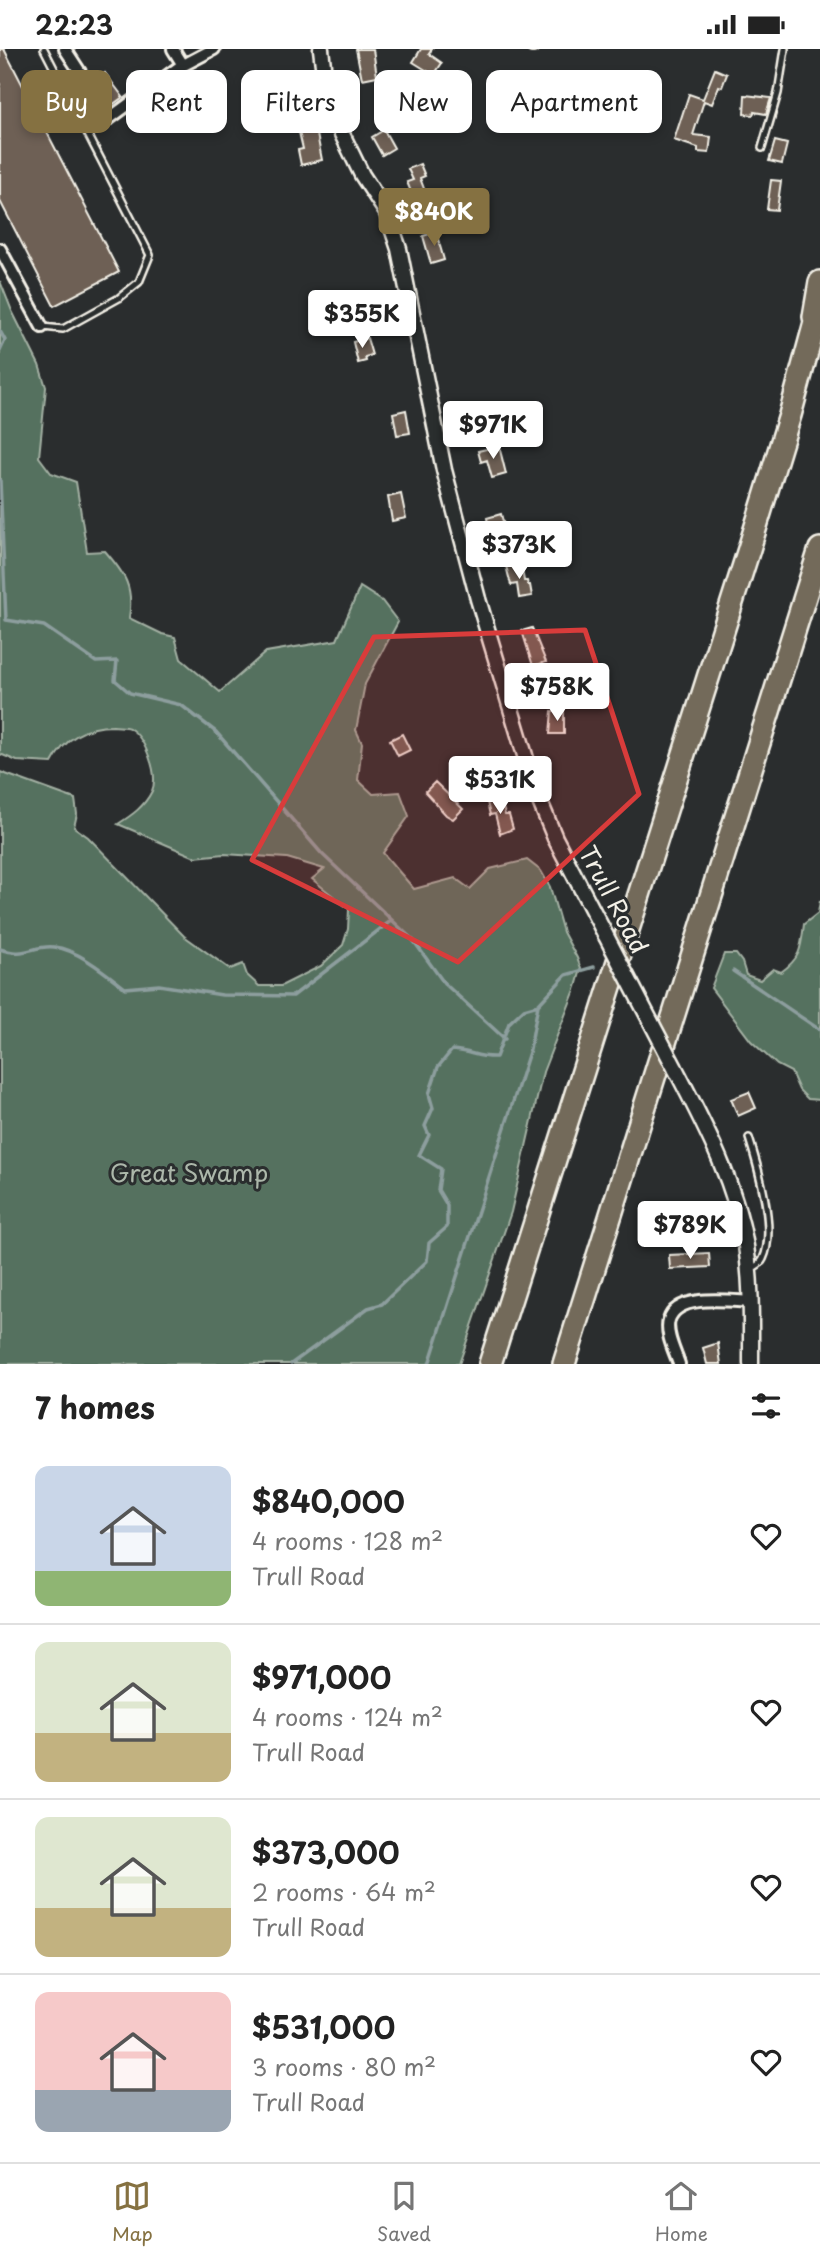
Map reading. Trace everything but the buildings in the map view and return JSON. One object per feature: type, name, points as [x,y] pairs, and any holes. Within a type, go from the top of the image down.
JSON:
[{"type":"highway","points":[[808,351],[820,282]]},
{"type":"highway","points":[[490,1364],[749,549],[820,304]]},
{"type":"highway","points":[[564,1364],[820,549]]},
{"type":"street","points":[[65,49],[110,118],[183,65],[214,49]]},
{"type":"street","points":[[173,49],[183,65]]},
{"type":"street","name":"Trull Road","points":[[321,49],[325,82],[342,135],[362,175],[387,213],[399,249],[444,470],[478,599],[536,792],[555,838],[675,1068],[727,1176],[742,1228],[749,1270],[751,1364]]},
{"type":"street","points":[[0,250],[42,327]]},
{"type":"street","points":[[679,1364],[668,1325],[671,1315],[678,1307],[691,1302],[751,1303]]},
{"type":"lane","points":[[42,327],[63,329],[119,298],[139,282],[150,255],[44,49]]},
{"type":"lane","points":[[762,148],[778,93],[785,49]]},
{"type":"lane","points":[[749,1138],[760,1173],[766,1213],[764,1258],[749,1270]]},
{"type":"highlighted area","points":[[585,630],[639,794],[458,962],[252,860],[374,637]]},
{"type":"green space","name":"Great Swamp","points":[[0,281],[39,365],[46,387],[39,457],[51,473],[76,482],[87,552],[105,551],[123,574],[129,589],[129,618],[162,634],[175,637],[181,659],[220,692],[266,652],[337,640],[360,587],[382,601],[398,622],[365,684],[356,730],[362,743],[358,780],[373,794],[400,792],[409,816],[383,853],[414,889],[455,878],[470,889],[490,869],[527,860],[541,871],[550,887],[563,932],[581,969],[543,1072],[511,1212],[459,1364],[0,1364],[0,772],[75,799],[77,814],[74,827],[88,837],[184,936],[230,969],[243,964],[247,975],[259,986],[281,986],[321,966],[343,945],[348,929],[349,909],[312,879],[324,869],[287,858],[224,854],[195,857],[118,824],[141,806],[149,797],[154,784],[152,766],[145,747],[129,728],[113,726],[85,731],[70,740],[52,763],[17,761],[0,754]]},
{"type":"green space","points":[[820,901],[820,1100],[808,1099],[799,1090],[791,1072],[777,1065],[751,1041],[711,988],[724,954],[736,954],[746,975],[760,980],[773,969],[781,972],[788,967],[799,952],[804,924],[818,913]]},
{"type":"waterway","points":[[0,331],[5,340],[0,351]]},
{"type":"waterway","points":[[0,480],[6,620],[44,626],[96,662],[117,661],[115,680],[130,693],[181,705],[216,732],[322,854],[413,940],[444,983],[505,1039]]},
{"type":"waterway","points":[[0,949],[16,952],[46,947],[63,949],[91,963],[125,988],[159,985],[222,995],[293,996],[392,920]]},
{"type":"waterway","points":[[291,1364],[368,1308],[382,1304],[427,1261],[429,1243],[447,1227],[447,1205],[438,1190],[441,1169],[419,1155],[429,1135],[425,1126],[433,1108],[429,1094],[438,1067],[452,1050],[496,1057],[509,1023],[524,1009],[538,1005],[566,975],[594,967]]},
{"type":"waterway","points":[[733,971],[820,1030]]},
{"type":"waterway","points":[[429,1364],[530,1049],[538,1005]]}]
